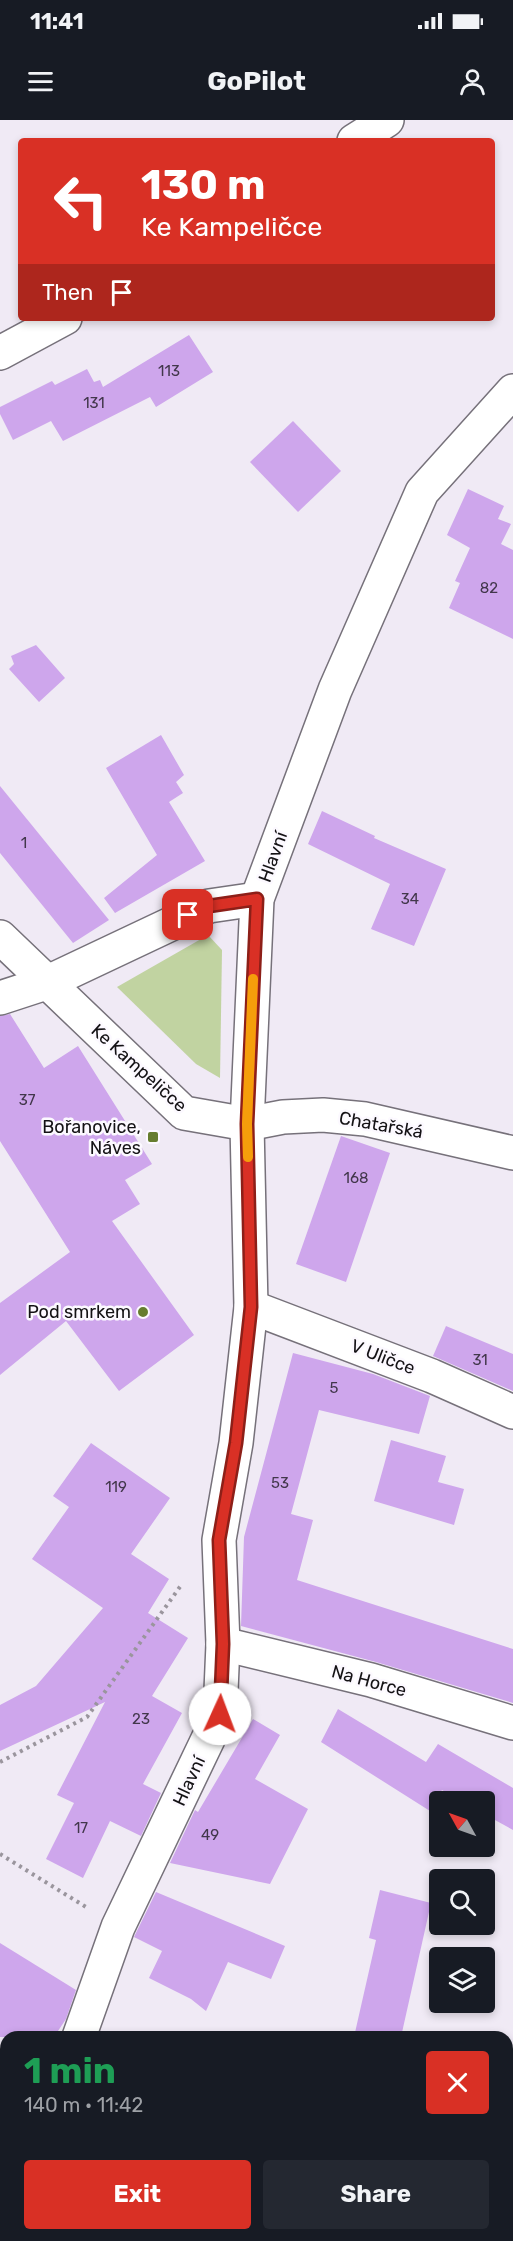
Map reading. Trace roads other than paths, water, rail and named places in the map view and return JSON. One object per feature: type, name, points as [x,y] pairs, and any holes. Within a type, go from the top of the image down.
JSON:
[{"type":"street","points":[[359,138],[387,120]]},
{"type":"street","points":[[0,353],[59,321]]},
{"type":"street","name":"Hlavní","points":[[81,2031],[118,1927],[220,1714],[223,1644],[219,1540],[236,1443],[251,1307],[247,1124],[257,899],[335,690],[422,492],[513,391]]},
{"type":"street","points":[[0,998],[46,983],[209,906],[257,899]]},
{"type":"street","name":"Ke Kampeličce","points":[[0,937],[184,1113],[247,1124]]},
{"type":"street","name":"Chatařská","points":[[247,1124],[283,1117],[323,1115],[365,1119],[513,1153]]},
{"type":"street","name":"V Uličce","points":[[251,1307],[432,1376],[513,1412]]},
{"type":"street","name":"Na Horce","points":[[223,1644],[371,1680],[513,1723]]},
{"type":"place","name":"Bořanovice, Náves","points":[[153,1137]]},
{"type":"place","name":"Pod smrkem","points":[[143,1312]]}]
